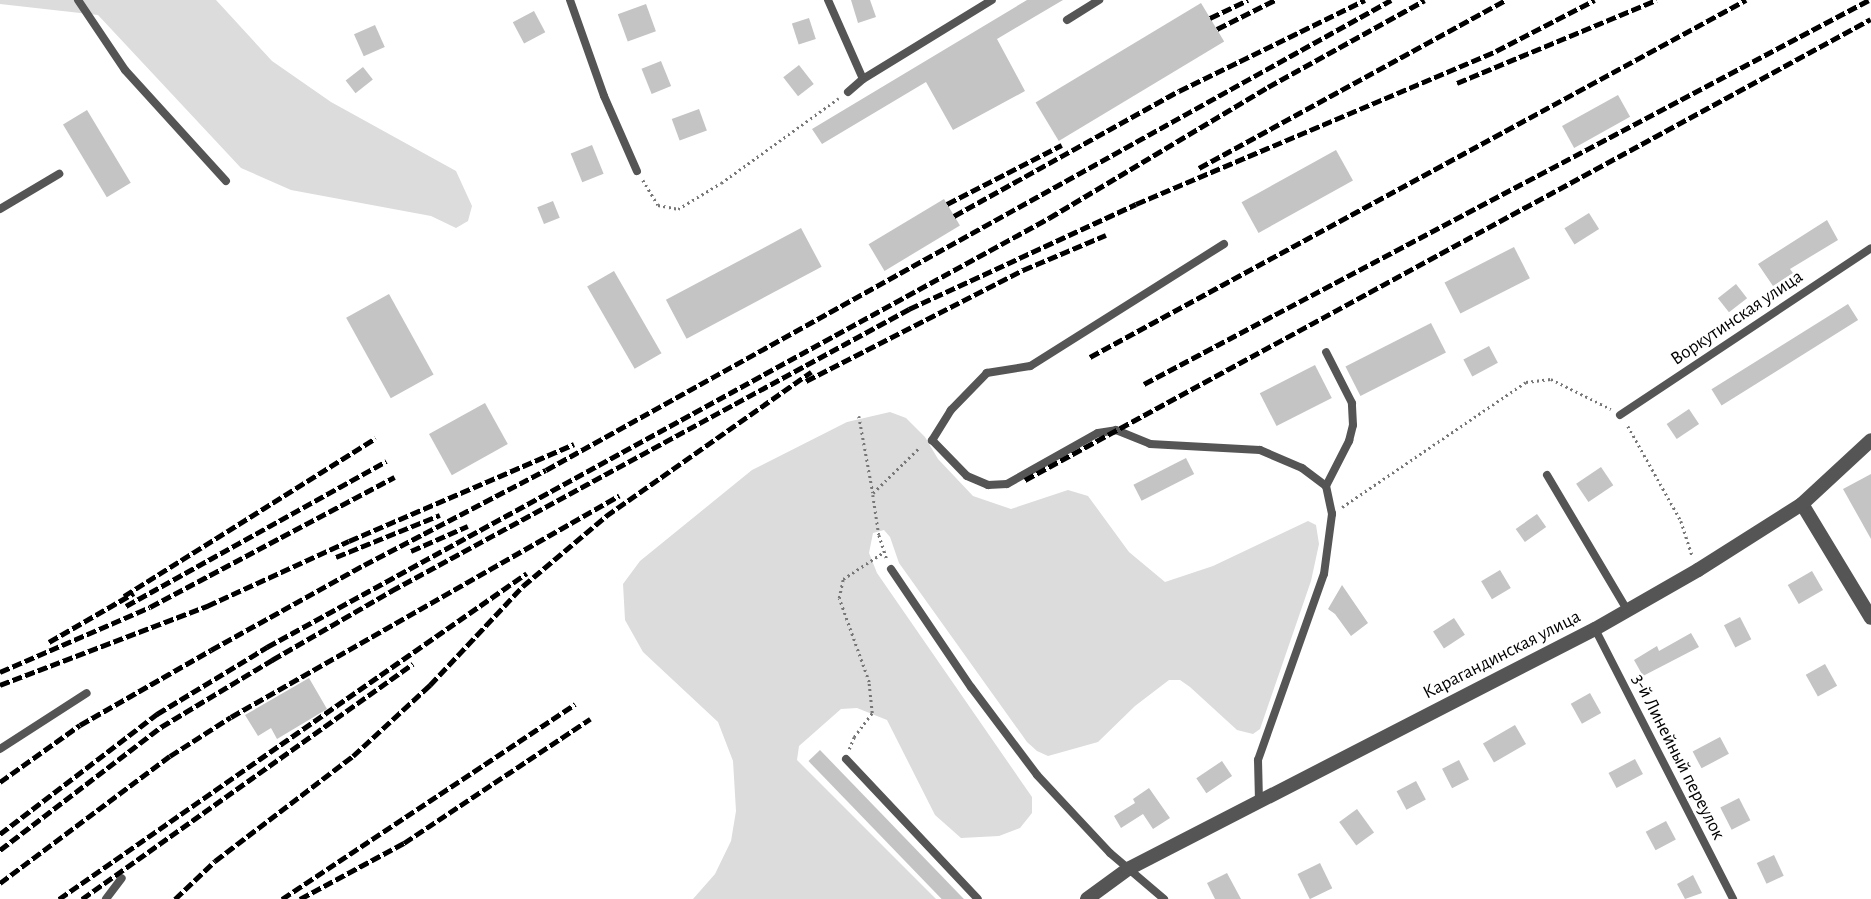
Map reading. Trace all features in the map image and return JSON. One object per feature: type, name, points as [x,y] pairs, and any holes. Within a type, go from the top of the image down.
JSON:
[{"type":"street","name":"Карагандинская улица","points":[[1087,899],[1128,869],[1595,629],[1698,570],[1802,504],[1871,440]]},
{"type":"street","points":[[1802,504],[1871,618]]},
{"type":"lane","points":[[79,0],[125,70],[226,181]]},
{"type":"lane","points":[[570,0],[604,96],[637,171]]},
{"type":"lane","points":[[828,0],[863,79]]},
{"type":"lane","points":[[848,92],[863,79],[909,54],[992,0]]},
{"type":"lane","points":[[1067,20],[1100,0]]},
{"type":"lane","points":[[0,209],[59,174]]},
{"type":"lane","points":[[1224,244],[1030,366],[987,373],[951,410],[932,440],[967,476],[988,485],[1007,484],[1098,433],[1116,430],[1150,444],[1261,450],[1302,468],[1326,486]]},
{"type":"lane","name":"Воркутинская улица","points":[[1620,415],[1871,248]]},
{"type":"lane","points":[[1259,801],[1258,760],[1324,574],[1332,514],[1326,486],[1349,441],[1353,425],[1352,403],[1326,352]]},
{"type":"lane","points":[[1547,475],[1628,610]]},
{"type":"lane","points":[[891,569],[971,687],[1037,775],[1128,869],[1164,899]]},
{"type":"lane","name":"3-й Линейный переулок","points":[[1595,629],[1733,899]]},
{"type":"lane","points":[[0,749],[87,693]]},
{"type":"lane","points":[[846,758],[978,899]]},
{"type":"lane","points":[[106,899],[122,878]]},
{"type":"path","points":[[637,171],[658,205],[678,209],[721,183],[848,92]]},
{"type":"path","points":[[1332,514],[1525,382],[1551,379],[1586,394],[1620,415],[1681,521],[1698,570]]},
{"type":"path","points":[[859,416],[884,552],[891,569]]},
{"type":"path","points":[[873,493],[913,451],[932,440]]},
{"type":"path","points":[[846,758],[854,737],[872,713],[869,682],[839,597],[843,579],[855,568],[884,552]]},
{"type":"shaded area","points":[[0,0],[216,0],[272,61],[331,102],[456,171],[472,206],[468,221],[456,228],[431,216],[291,190],[241,168],[98,15],[0,4]]},
{"type":"shaded area","points":[[890,412],[906,418],[925,437],[938,459],[973,496],[1011,509],[1068,490],[1088,496],[1129,552],[1165,582],[1213,566],[1308,521],[1316,525],[1319,544],[1311,581],[1260,729],[1253,734],[1237,730],[1190,687],[1180,680],[1169,680],[1135,706],[1098,742],[1048,756],[1037,751],[1027,742],[899,563],[890,537],[884,530],[873,533],[869,553],[877,573],[1032,797],[1032,813],[1020,828],[999,836],[961,838],[935,815],[887,720],[857,708],[841,709],[799,746],[797,760],[936,899],[693,899],[715,874],[731,841],[736,811],[733,761],[718,722],[643,652],[625,620],[623,584],[640,561],[752,470],[847,422]]},
{"type":"building","points":[[851,0],[870,0],[876,17],[858,23]]},
{"type":"building","points":[[1027,0],[1063,0],[997,39],[1025,91],[953,130],[926,82],[822,144],[812,129]]},
{"type":"building","points":[[1201,3],[1224,42],[1059,141],[1036,102]]},
{"type":"building","points":[[646,4],[656,31],[628,42],[618,14]]},
{"type":"building","points":[[534,11],[545,32],[524,43],[513,22]]},
{"type":"building","points":[[809,18],[816,39],[799,44],[792,24]]},
{"type":"building","points":[[375,25],[385,47],[364,56],[354,34]]},
{"type":"building","points":[[661,61],[671,86],[652,94],[642,69]]},
{"type":"building","points":[[799,65],[814,84],[798,96],[783,77]]},
{"type":"building","points":[[363,67],[373,80],[356,93],[346,81]]},
{"type":"building","points":[[1618,95],[1630,117],[1574,148],[1562,126]]},
{"type":"building","points":[[699,109],[707,131],[680,141],[672,119]]},
{"type":"building","points":[[87,110],[131,183],[107,197],[63,124]]},
{"type":"building","points":[[592,145],[604,174],[582,182],[571,154]]},
{"type":"building","points":[[1336,150],[1353,181],[1259,233],[1242,202]]},
{"type":"building","points":[[944,199],[960,226],[885,271],[869,244]]},
{"type":"building","points":[[553,201],[560,218],[544,224],[537,207]]},
{"type":"building","points":[[1589,213],[1599,229],[1574,244],[1564,228]]},
{"type":"building","points":[[1827,220],[1838,240],[1790,269],[1793,273],[1773,286],[1758,264]]},
{"type":"building","points":[[801,228],[822,267],[687,339],[666,300]]},
{"type":"building","points":[[1514,247],[1530,278],[1460,314],[1445,282]]},
{"type":"building","points":[[614,271],[662,353],[635,369],[587,286]]},
{"type":"building","points":[[1736,284],[1747,298],[1729,312],[1718,298]]},
{"type":"building","points":[[389,294],[434,374],[391,398],[346,318]]},
{"type":"building","points":[[1848,304],[1858,320],[1722,405],[1711,389]]},
{"type":"building","points":[[1431,323],[1446,352],[1360,396],[1345,367]]},
{"type":"building","points":[[1489,346],[1498,363],[1472,376],[1463,360]]},
{"type":"building","points":[[1315,365],[1332,398],[1277,426],[1260,393]]},
{"type":"building","points":[[485,403],[508,444],[452,475],[429,434]]},
{"type":"building","points":[[1689,409],[1699,424],[1677,439],[1667,424]]},
{"type":"building","points":[[1186,458],[1194,474],[1142,501],[1133,485]]},
{"type":"building","points":[[1601,467],[1613,485],[1588,502],[1576,484]]},
{"type":"building","points":[[1871,474],[1871,539],[1843,489]]},
{"type":"building","points":[[1537,514],[1546,527],[1525,542],[1516,529]]},
{"type":"building","points":[[1500,570],[1511,588],[1492,599],[1481,581]]},
{"type":"building","points":[[1812,571],[1823,590],[1799,604],[1788,585]]},
{"type":"building","points":[[1342,585],[1368,623],[1351,636],[1328,609]]},
{"type":"building","points":[[1740,617],[1751,639],[1735,647],[1724,625]]},
{"type":"building","points":[[1454,618],[1465,635],[1444,648],[1433,632]]},
{"type":"building","points":[[1691,633],[1699,647],[1643,676],[1634,660],[1657,646],[1659,651]]},
{"type":"building","points":[[1825,664],[1837,686],[1818,697],[1806,675]]},
{"type":"building","points":[[309,678],[327,709],[277,739],[271,728],[258,736],[245,715]]},
{"type":"building","points":[[1590,693],[1601,713],[1582,724],[1571,704]]},
{"type":"building","points":[[1515,725],[1526,744],[1494,763],[1483,744]]},
{"type":"building","points":[[1720,737],[1729,754],[1702,768],[1693,752]]},
{"type":"building","points":[[820,750],[964,899],[942,899],[808,761]]},
{"type":"building","points":[[1635,759],[1643,774],[1616,788],[1609,773]]},
{"type":"building","points":[[1459,760],[1469,780],[1452,788],[1442,769]]},
{"type":"building","points":[[1222,761],[1232,776],[1206,793],[1196,778]]},
{"type":"building","points":[[1416,781],[1426,800],[1406,810],[1397,791]]},
{"type":"building","points":[[1149,788],[1170,818],[1153,829],[1143,814],[1121,828],[1114,816],[1135,803],[1133,799]]},
{"type":"building","points":[[1739,798],[1750,820],[1732,830],[1720,808]]},
{"type":"building","points":[[1357,809],[1374,832],[1356,845],[1339,822]]},
{"type":"building","points":[[1666,821],[1676,840],[1656,850],[1646,832]]},
{"type":"building","points":[[1774,855],[1784,876],[1767,884],[1757,863]]},
{"type":"building","points":[[1320,863],[1332,888],[1310,899],[1298,874]]},
{"type":"building","points":[[1227,873],[1241,899],[1215,899],[1207,883]]},
{"type":"building","points":[[1693,875],[1702,893],[1685,899],[1677,884]]},
{"type":"railway","points":[[1210,18],[1248,0]]},
{"type":"railway","points":[[1217,29],[1275,0]]},
{"type":"railway","points":[[954,216],[1179,91],[1365,0]]},
{"type":"railway","points":[[0,782],[80,725],[211,650],[364,565],[546,470],[1391,0]]},
{"type":"railway","points":[[0,834],[157,714],[267,647],[1049,218],[1268,87],[1425,0]]},
{"type":"railway","points":[[1199,168],[1506,0]]},
{"type":"railway","points":[[0,850],[161,727],[272,660],[391,591],[909,309],[1136,204],[1496,51],[1595,0]]},
{"type":"railway","points":[[1457,83],[1656,0]]},
{"type":"railway","points":[[1090,357],[1746,0]]},
{"type":"railway","points":[[1144,384],[1869,0]]},
{"type":"railway","points":[[1025,480],[1871,19]]},
{"type":"railway","points":[[947,204],[1062,145]]},
{"type":"railway","points":[[806,381],[1023,270],[1106,235]]},
{"type":"railway","points":[[175,899],[215,861],[353,756],[430,685],[523,586],[606,516],[811,372]]},
{"type":"railway","points":[[124,596],[376,438]]},
{"type":"railway","points":[[0,685],[207,606],[349,541],[574,444]]},
{"type":"railway","points":[[126,606],[386,461]]},
{"type":"railway","points":[[0,672],[150,607],[395,477]]},
{"type":"railway","points":[[0,883],[170,756],[231,717],[619,496]]},
{"type":"railway","points":[[336,557],[440,515]]},
{"type":"railway","points":[[411,551],[468,526]]},
{"type":"railway","points":[[59,899],[527,573]]},
{"type":"railway","points":[[49,642],[134,593]]},
{"type":"railway","points":[[82,899],[413,664]]},
{"type":"railway","points":[[282,899],[575,704]]},
{"type":"railway","points":[[300,899],[404,843],[590,719]]}]
